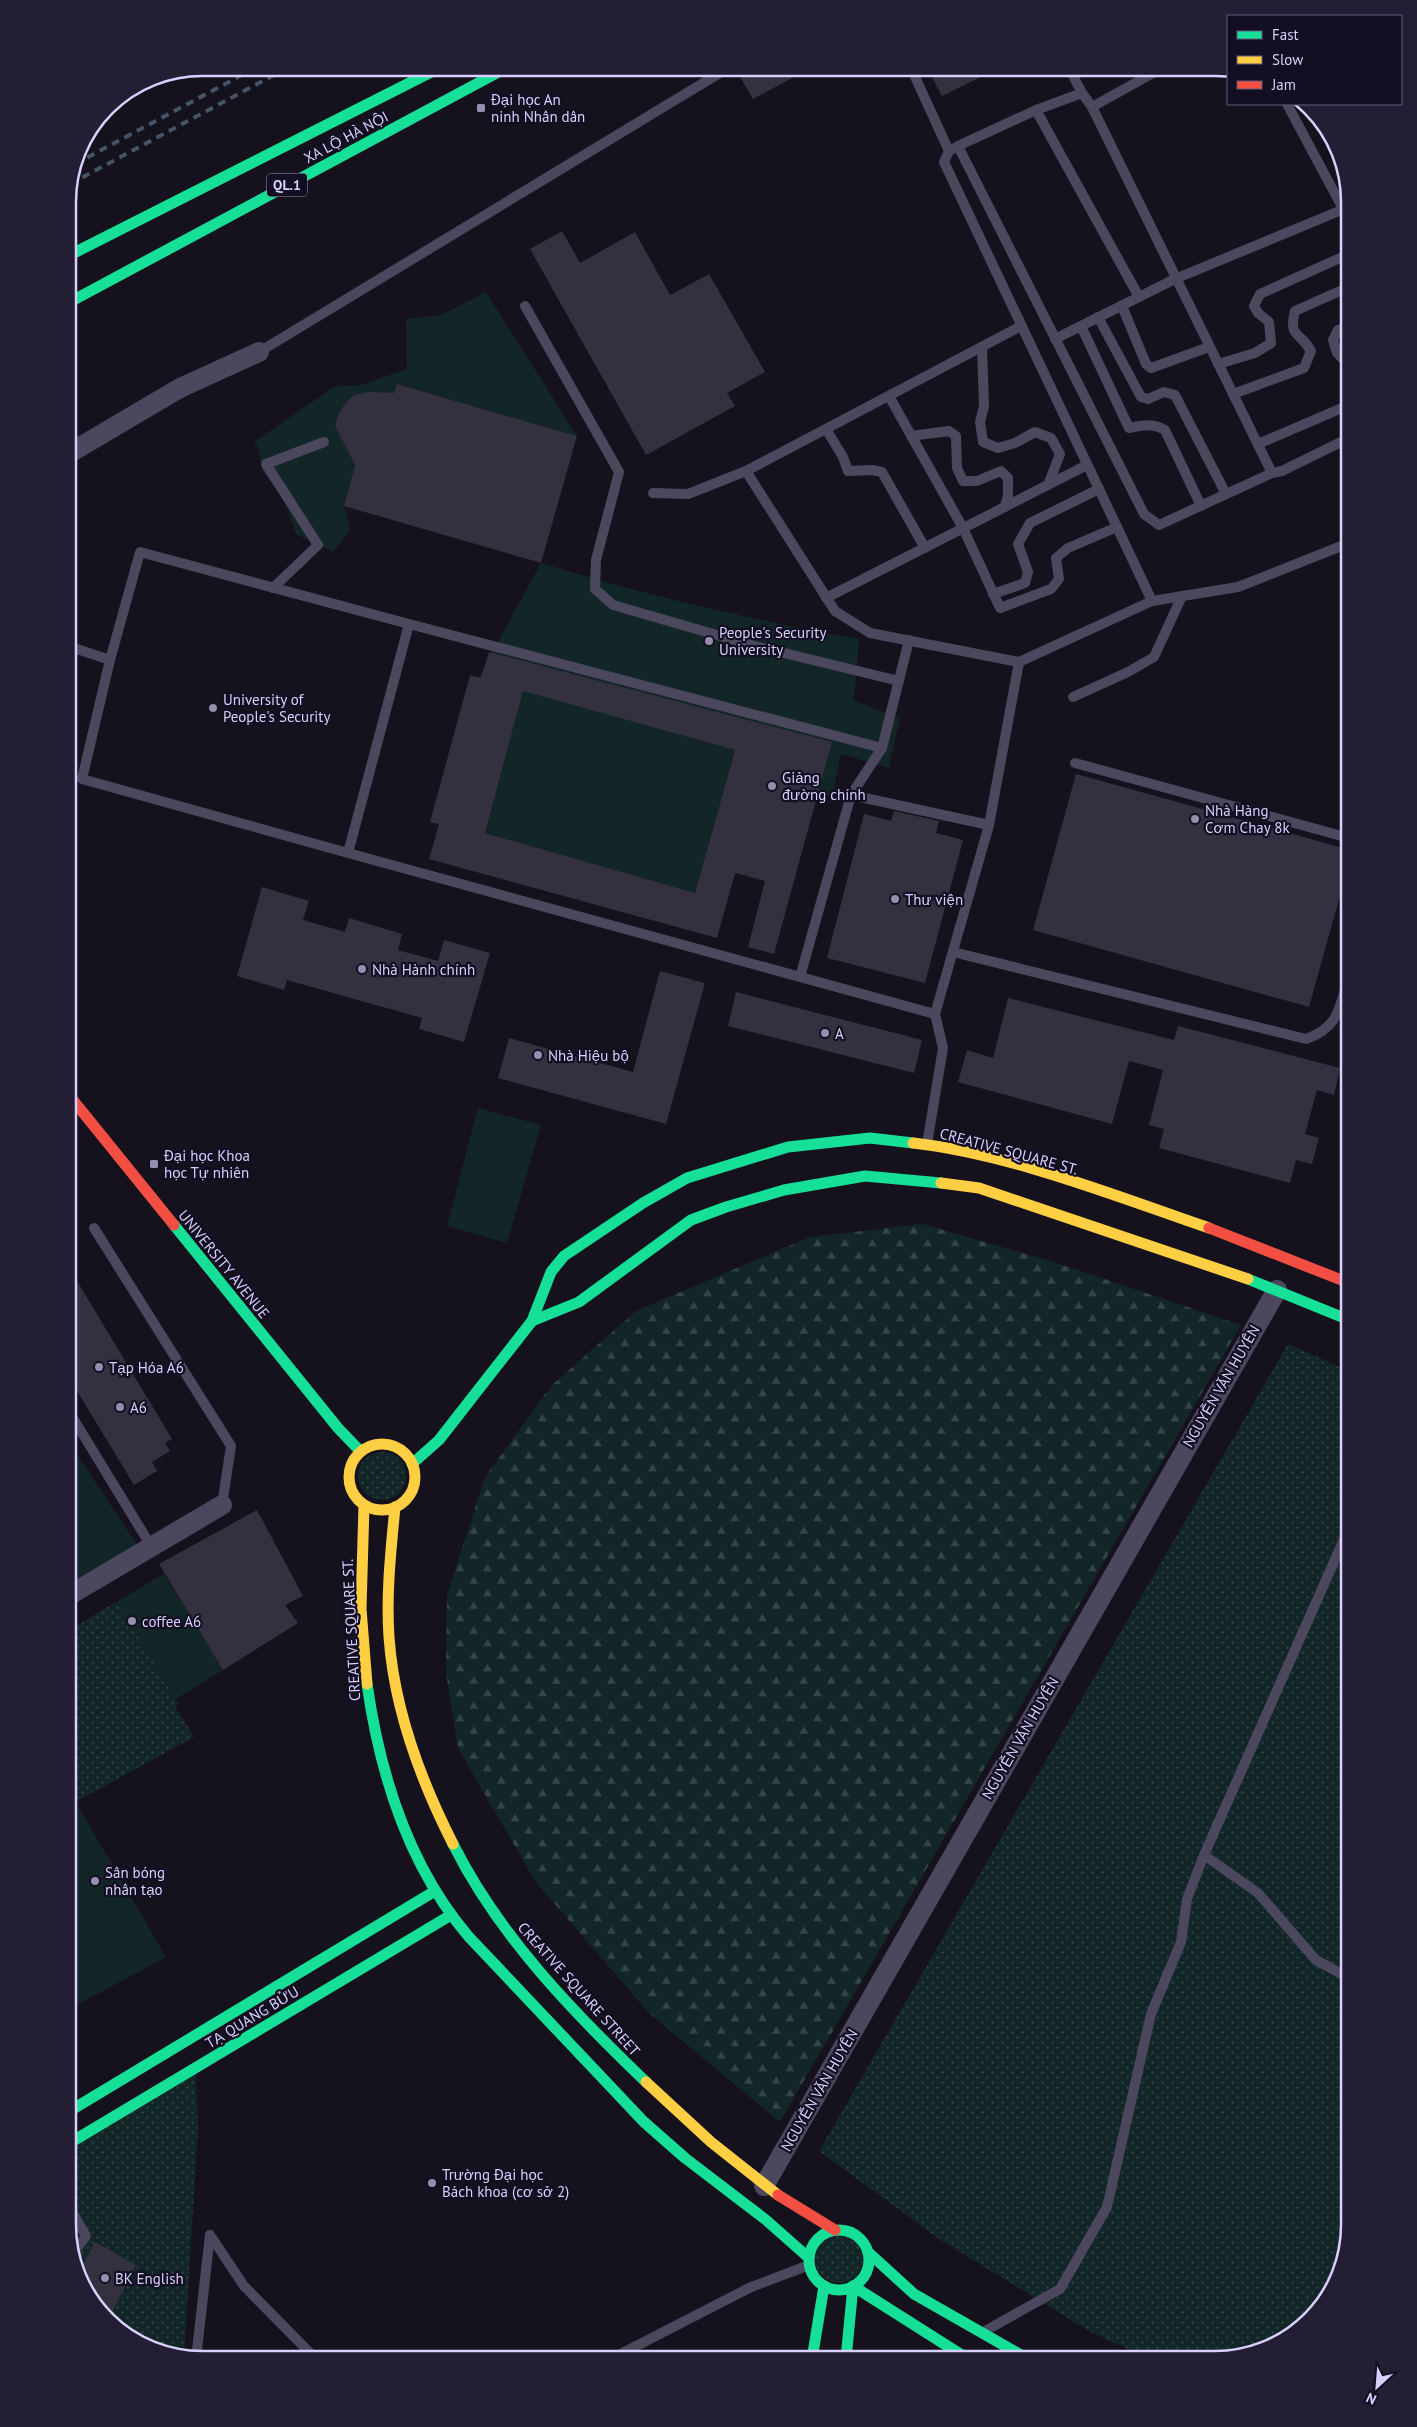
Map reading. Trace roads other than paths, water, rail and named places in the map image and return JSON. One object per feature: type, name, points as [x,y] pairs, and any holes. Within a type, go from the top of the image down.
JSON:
[{"type":"main road","name":"XA LỘ HÀ NỘI","points":[[77,251],[423,76]]},
{"type":"main road","name":"XA LỘ HÀ NỘI","points":[[77,298],[491,76]]},
{"type":"main road","name":"UNIVERSITY AVENUE","points":[[77,1105],[338,1428],[360,1451]]},
{"type":"main road","name":"CREATIVE SQUARE ST.","points":[[412,1464],[439,1440],[532,1321],[551,1272],[564,1256],[643,1203],[687,1178],[788,1147],[870,1138],[927,1145],[994,1159],[1088,1187],[1208,1228],[1341,1280]]},
{"type":"main road","name":"CREATIVE SQUARE ST.","points":[[532,1321],[579,1302],[691,1220],[726,1207],[784,1190],[865,1176],[914,1179],[979,1188],[1235,1274],[1341,1316]]},
{"type":"main road","points":[[379,1444],[389,1444],[399,1448],[412,1464],[414,1484],[410,1494],[395,1507],[384,1510],[364,1505],[351,1489],[349,1469],[360,1451],[379,1444]]},
{"type":"main road","name":"CREATIVE SQUARE ST.","points":[[364,1505],[362,1610],[370,1709],[396,1811],[436,1891]]},
{"type":"main road","name":"CREATIVE SQUARE STREET","points":[[395,1507],[388,1601],[391,1657],[406,1730],[420,1772],[436,1815],[468,1876],[504,1929],[562,1997],[619,2057],[694,2128],[764,2186],[803,2213],[835,2230]]},
{"type":"main road","points":[[436,1891],[451,1915],[490,1960],[526,1995],[652,2129],[703,2173],[762,2217],[809,2261]]},
{"type":"main road","name":"TẠ QUANG BỬU","points":[[76,2107],[436,1891]]},
{"type":"main road","name":"TẠ QUANG BỬU","points":[[76,2139],[451,1915]]},
{"type":"main road","points":[[955,2351],[853,2286],[834,2289],[824,2286],[812,2273],[809,2261],[814,2243],[819,2237],[835,2230],[842,2230],[856,2235],[868,2252],[914,2294],[1012,2351]]},
{"type":"main road","points":[[847,2351],[853,2286],[867,2271],[868,2252]]},
{"type":"main road","points":[[813,2351],[824,2286]]},
{"type":"street","points":[[77,449],[180,388],[259,352]]},
{"type":"street","name":"NGUYỄN VĂN HUYÊN","points":[[764,2186],[1276,1290]]},
{"type":"street","points":[[76,1591],[222,1505]]},
{"type":"lane","points":[[259,352],[714,77]]},
{"type":"lane","points":[[916,77],[1055,339],[1144,514],[1159,525],[1272,473],[1282,471],[1341,442]]},
{"type":"lane","points":[[1074,77],[1092,107],[1272,473]]},
{"type":"lane","points":[[1092,107],[1146,77]]},
{"type":"lane","points":[[1082,93],[1036,110],[954,148],[944,162],[1152,601]]},
{"type":"lane","points":[[1288,105],[1341,203]]},
{"type":"lane","points":[[1036,110],[1139,297]]},
{"type":"lane","points":[[1055,339],[1175,278],[1341,210]]},
{"type":"lane","points":[[1218,364],[1256,353],[1271,343],[1269,322],[1258,313],[1254,306],[1260,294],[1341,258]]},
{"type":"lane","points":[[1233,394],[1304,368],[1312,351],[1307,342],[1294,332],[1291,324],[1295,311],[1341,291]]},
{"type":"lane","points":[[525,306],[619,472],[596,560],[595,589],[613,605],[755,646],[899,681]]},
{"type":"lane","points":[[1122,306],[1146,364],[1151,368],[1209,347]]},
{"type":"lane","points":[[1098,317],[1141,398],[1148,399],[1164,392],[1175,395],[1226,494]]},
{"type":"lane","points":[[653,493],[688,494],[746,471],[1021,326]]},
{"type":"lane","points":[[1081,326],[1129,428],[1157,425],[1165,430],[1201,506]]},
{"type":"lane","points":[[1341,329],[1338,330],[1333,340],[1337,353],[1341,357]]},
{"type":"lane","points":[[982,347],[984,406],[980,422],[982,442],[998,448],[1015,444],[1035,432],[1051,438],[1060,454],[1048,485]]},
{"type":"lane","points":[[889,396],[963,528],[1000,608],[1050,589],[1059,579],[1056,558],[1068,548],[1117,527]]},
{"type":"lane","points":[[1258,444],[1341,409]]},
{"type":"lane","points":[[826,429],[843,457],[848,470],[882,472],[925,548]]},
{"type":"lane","points":[[911,436],[949,431],[956,436],[957,468],[963,481],[977,481],[1002,471],[1008,478],[1008,496],[1005,507]]},
{"type":"lane","points":[[273,588],[318,545],[266,464],[324,442]]},
{"type":"lane","points":[[826,598],[1087,465]]},
{"type":"lane","points":[[746,471],[835,611],[870,633],[1019,662],[1152,601],[1238,587],[1341,547]]},
{"type":"lane","points":[[993,594],[1025,583],[1028,572],[1018,544],[1030,523],[1099,489]]},
{"type":"lane","points":[[882,748],[140,552],[110,660],[82,778],[935,1014]]},
{"type":"lane","points":[[1073,697],[1128,672],[1154,657],[1182,596]]},
{"type":"lane","points":[[348,853],[409,624]]},
{"type":"lane","points":[[800,977],[852,795],[882,748],[909,640]]},
{"type":"lane","points":[[77,649],[110,660]]},
{"type":"lane","points":[[927,1145],[943,1048],[935,1014],[989,825],[1019,662]]},
{"type":"lane","points":[[1075,763],[1341,836]]},
{"type":"lane","points":[[852,795],[989,825]]},
{"type":"lane","points":[[953,952],[1306,1039],[1324,1033],[1335,1020],[1341,1002]]},
{"type":"lane","points":[[94,1228],[230,1446],[222,1505]]},
{"type":"lane","points":[[76,1424],[151,1546]]},
{"type":"lane","points":[[981,2333],[1060,2289],[1107,2206],[1151,2014],[1182,1942],[1187,1899],[1204,1855],[1341,1548]]},
{"type":"lane","points":[[1204,1855],[1258,1893],[1316,1960],[1341,1973]]},
{"type":"lane","points":[[76,2219],[86,2236],[78,2246]]},
{"type":"lane","points":[[197,2350],[210,2235],[244,2286],[307,2350]]},
{"type":"lane","points":[[627,2350],[749,2288],[809,2261]]},
{"type":"railway","points":[[84,159],[240,76]]},
{"type":"railway","points":[[79,179],[272,76]]},
{"type":"place","name":"Đại học An ninh Nhân dân","points":[[481,108]]},
{"type":"place","name":"People's Security University","points":[[709,641]]},
{"type":"place","name":"University of People's Security","points":[[213,708]]},
{"type":"place","name":"Giảng đường chính","points":[[772,786]]},
{"type":"place","name":"Nhà Hàng Cơm Chay 8k","points":[[1195,819]]},
{"type":"place","name":"Thư viện","points":[[895,899]]},
{"type":"place","name":"Nhà Hành chính","points":[[362,969]]},
{"type":"place","name":"A","points":[[825,1033]]},
{"type":"place","name":"Nhà Hiệu bộ","points":[[538,1055]]},
{"type":"place","name":"Đại học Khoa học Tự nhiên","points":[[154,1164]]},
{"type":"place","name":"Tạp Hóa A6","points":[[99,1367]]},
{"type":"place","name":"A6","points":[[120,1407]]},
{"type":"place","name":"coffee A6","points":[[132,1621]]},
{"type":"place","name":"Sân bóng nhân tạo","points":[[95,1881]]},
{"type":"place","name":"Trường Đại học Bách khoa (cơ sở 2)","points":[[432,2183]]},
{"type":"place","name":"BK English","points":[[105,2278]]}]
